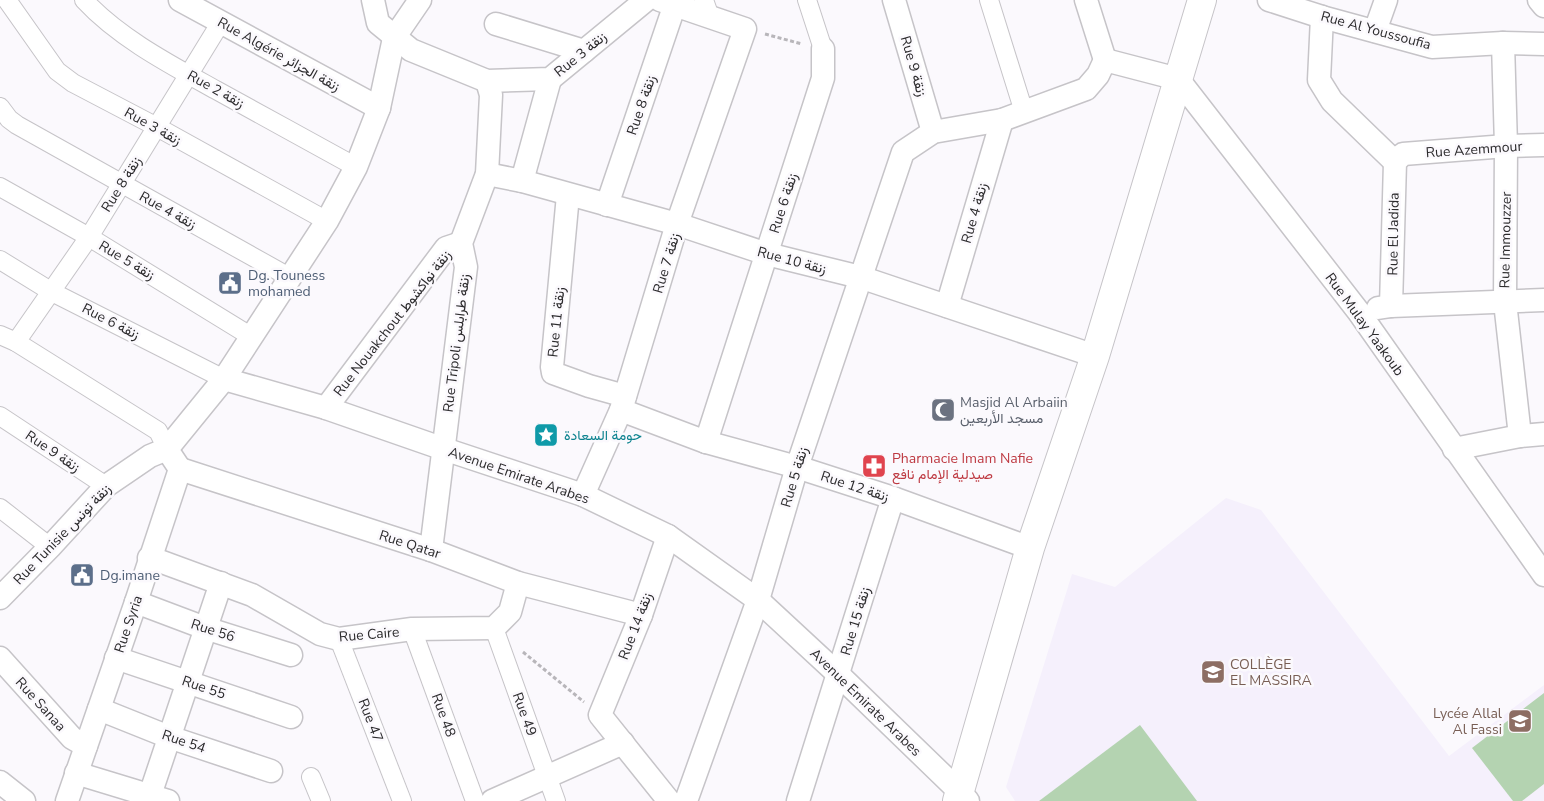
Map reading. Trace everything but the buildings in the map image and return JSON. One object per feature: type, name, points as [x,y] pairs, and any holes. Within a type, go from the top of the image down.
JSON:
[{"type":"street","name":"Rue 3 زنقة","points":[[8,0],[57,71],[73,84],[157,127],[327,221]]},
{"type":"street","name":"Rue 2 زنقة","points":[[84,0],[113,27],[189,75],[356,167]]},
{"type":"street","name":"Rue Algérie زنقة الجزائر","points":[[180,0],[379,108]]},
{"type":"street","name":"Rue 3 زنقة","points":[[373,0],[378,23],[394,38],[411,50],[487,81],[550,79],[646,0]]},
{"type":"street","name":"Rue Tunisie زنقة تونس","points":[[1,595],[50,547],[106,486],[150,456],[167,449],[224,379],[327,221],[356,167],[379,108],[394,38],[420,0]]},
{"type":"street","points":[[807,0],[823,49]]},
{"type":"street","name":"Rue 9 زنقة","points":[[894,0],[933,132]]},
{"type":"street","points":[[989,0],[1024,112]]},
{"type":"street","points":[[933,132],[1002,120],[1086,89],[1098,75],[1105,60],[1086,0]]},
{"type":"street","points":[[962,798],[1030,548],[1095,356],[1202,0]]},
{"type":"street","name":"Rue Al Youssoufia","points":[[1269,0],[1322,17],[1432,47],[1503,43],[1544,44]]},
{"type":"street","points":[[1375,31],[1386,0]]},
{"type":"street","points":[[1539,0],[1544,6]]},
{"type":"street","name":"Rue 8 زنقة","points":[[607,205],[667,2]]},
{"type":"street","points":[[667,2],[707,9],[744,29]]},
{"type":"street","points":[[1322,17],[1319,80],[1332,101],[1399,158]]},
{"type":"street","name":"Rue 8 زنقة","points":[[8,339],[52,292],[89,237],[221,22]]},
{"type":"street","points":[[496,24],[584,51]]},
{"type":"street","name":"Rue 7 زنقة","points":[[583,495],[623,403],[677,224],[744,29]]},
{"type":"street","name":"Rue Immouzzer","points":[[1503,43],[1506,146],[1505,302],[1520,436]]},
{"type":"street","name":"Rue 6 زنقة","points":[[706,442],[823,78],[823,49]]},
{"type":"street","points":[[1105,60],[1178,79]]},
{"type":"street","points":[[522,181],[550,79]]},
{"type":"street","name":"Rue Mulay Yaakoub","points":[[1178,79],[1358,311],[1454,449],[1534,548],[1544,575]]},
{"type":"street","points":[[461,243],[487,174],[491,95],[487,81]]},
{"type":"street","name":"Rue 4 زنقة","points":[[0,107],[14,123],[290,278]]},
{"type":"street","name":"Rue 4 زنقة","points":[[947,306],[1002,120]]},
{"type":"street","name":"Rue 5 زنقة","points":[[686,801],[758,600],[796,467],[903,152],[933,132]]},
{"type":"street","name":"Rue Azemmour","points":[[1399,158],[1506,146],[1544,144]]},
{"type":"street","name":"Rue El Jadida","points":[[1392,306],[1399,158]]},
{"type":"street","name":"Rue 10 زنقة","points":[[487,174],[522,181],[677,224],[767,254],[860,277],[1095,356]]},
{"type":"street","name":"Rue 5 زنقة","points":[[0,187],[89,237],[252,337]]},
{"type":"street","name":"Rue 11 زنقة","points":[[568,195],[552,367],[553,373],[589,386],[623,403]]},
{"type":"street","name":"Rue Nouakchout زنقة نواكشوط","points":[[326,408],[446,248],[461,243]]},
{"type":"street","name":"Rue Tripoli زنقة طرابلس","points":[[431,550],[466,266],[461,243]]},
{"type":"street","name":"Rue 6 زنقة","points":[[0,260],[52,292],[224,379]]},
{"type":"street","points":[[1358,311],[1392,306],[1544,300]]},
{"type":"street","points":[[8,339],[158,431],[180,469]]},
{"type":"street","name":"Avenue Emirate Arabes","points":[[224,379],[326,408],[583,495],[668,536],[758,600],[839,674],[962,798]]},
{"type":"street","name":"Rue 12 زنقة","points":[[623,403],[706,442],[796,467],[894,498],[1030,548]]},
{"type":"street","name":"Rue 9 زنقة","points":[[0,416],[106,486]]},
{"type":"street","points":[[1454,449],[1520,436],[1544,434]]},
{"type":"street","name":"Rue Qatar","points":[[180,469],[431,550],[518,583],[641,615]]},
{"type":"street","name":"Rue Syria","points":[[67,801],[180,469]]},
{"type":"street","name":"Rue 15 زنقة","points":[[798,801],[894,498]]},
{"type":"street","points":[[0,508],[50,547]]},
{"type":"street","name":"Rue 14 زنقة","points":[[600,715],[641,615],[668,536]]},
{"type":"street","name":"Rue Caire","points":[[149,558],[252,595],[320,634],[339,639],[412,630],[494,628]]},
{"type":"street","points":[[76,773],[155,799],[169,737],[221,583]]},
{"type":"street","points":[[494,628],[510,612],[518,583]]},
{"type":"street","name":"Rue 56","points":[[136,602],[205,628],[291,655]]},
{"type":"street","name":"Rue 49","points":[[494,628],[556,801]]},
{"type":"street","name":"Rue 48","points":[[412,630],[475,801]]},
{"type":"street","name":"Rue 47","points":[[339,639],[402,801]]},
{"type":"street","name":"Rue Sanaa","points":[[0,658],[72,738],[86,746]]},
{"type":"street","name":"Rue 55","points":[[116,658],[291,717]]},
{"type":"street","name":"Rue 54","points":[[99,709],[169,737],[271,771]]},
{"type":"street","points":[[600,715],[670,801]]},
{"type":"street","points":[[492,801],[622,743]]},
{"type":"street","points":[[311,777],[321,801]]},
{"type":"street","points":[[0,782],[24,801]]},
{"type":"path","points":[[744,29],[823,49]]},
{"type":"path","points":[[494,628],[600,715]]},
{"type":"shaded area","name":"COLLÈGE EL MASSIRA","points":[[1226,498],[1261,510],[1449,756],[1544,685],[1544,801],[1015,801],[1006,787],[1072,574],[1115,587]]},
{"type":"green space","points":[[1544,693],[1544,784],[1522,801],[1513,801],[1472,748]]},
{"type":"green space","points":[[1140,725],[1197,801],[1039,801]]},
{"type":"place","name":"Dg. Touness mohamed","points":[[230,283]]},
{"type":"place","name":"Masjid Al Arbaiin مسجد الأربعين","points":[[943,410]]},
{"type":"place","name":"حومة السعادة","points":[[546,435]]},
{"type":"place","name":"Pharmacie Imam Nafie صيدلية الإمام نافع","points":[[874,466]]},
{"type":"place","name":"Dg.imane","points":[[82,575]]},
{"type":"place","name":"COLLÈGE EL MASSIRA","points":[[1213,672]]},
{"type":"place","name":"Lycée Allal Al Fassi","points":[[1520,721]]}]
